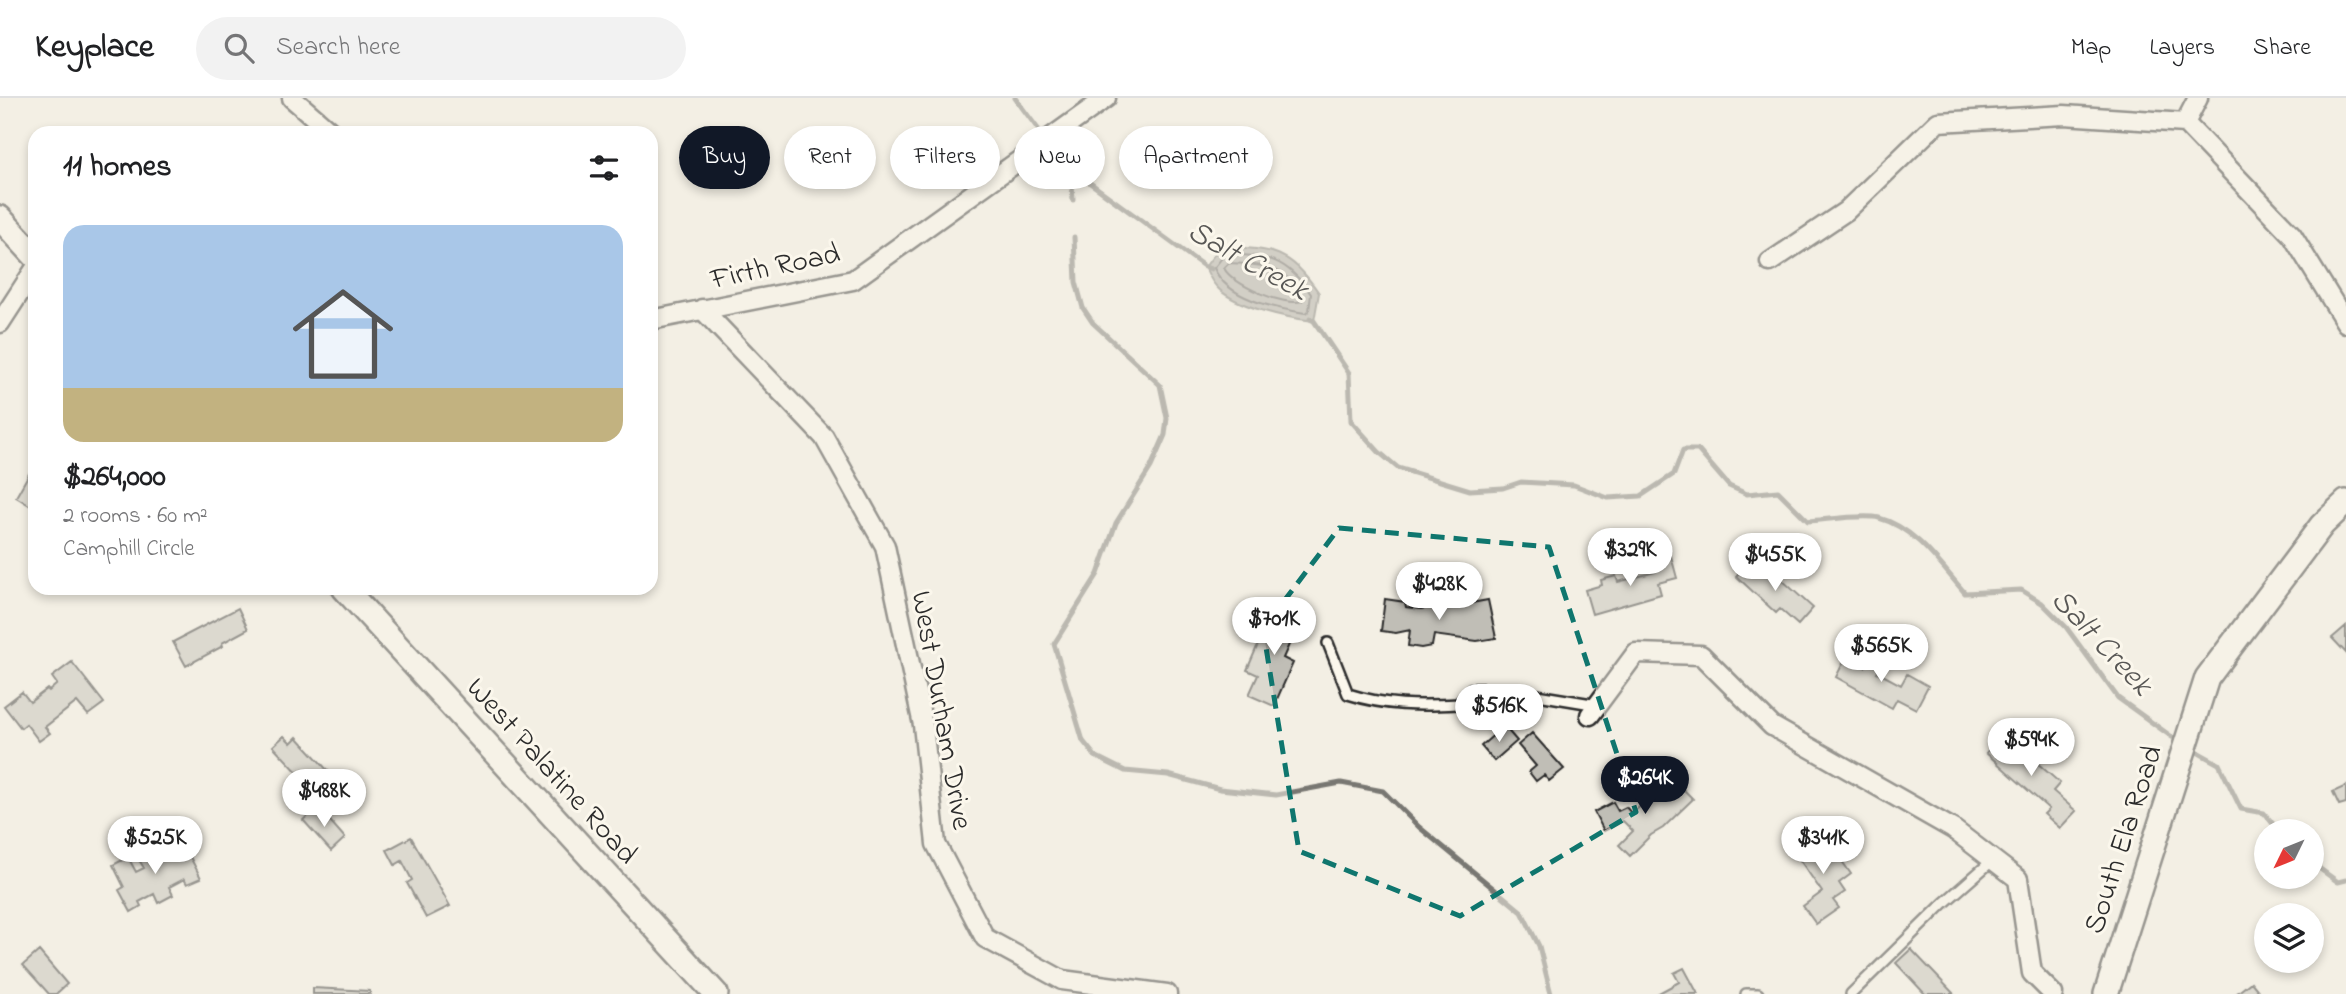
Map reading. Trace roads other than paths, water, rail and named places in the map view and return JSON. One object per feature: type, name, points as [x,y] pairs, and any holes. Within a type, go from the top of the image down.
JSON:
[{"type":"main road","points":[[0,218],[28,248]]},
{"type":"main road","name":"South Ela Road","points":[[2106,994],[2207,678],[2322,524],[2346,502]]},
{"type":"main road","name":"West Palatine Road","points":[[350,595],[716,994]]},
{"type":"street","points":[[292,98],[324,126]]},
{"type":"street","name":"Firth Road","points":[[658,318],[853,280],[1106,98]]},
{"type":"street","points":[[2185,123],[2197,98]]},
{"type":"street","points":[[1770,262],[1846,211],[1938,122],[2064,115],[2185,123],[2292,235],[2346,323]]},
{"type":"street","points":[[0,323],[28,281]]},
{"type":"street","name":"West Durham Drive","points":[[702,309],[824,438],[884,545],[923,725],[936,844],[985,938],[1062,980],[1167,994]]},
{"type":"street","points":[[1594,710],[1636,653],[1701,655],[1772,726],[1953,829],[2018,879],[2032,973],[2053,994]]},
{"type":"lane","points":[[1328,643],[1348,694],[1376,703],[1426,706],[1458,704],[1471,689],[1513,691],[1594,710]]},
{"type":"lane","points":[[1852,994],[1944,903],[1993,860]]},
{"type":"lane","points":[[1746,994],[1758,994]]},
{"type":"water","points":[[1220,247],[1266,251],[1288,259],[1319,293],[1314,321],[1248,306],[1224,293],[1213,282],[1205,267]]},
{"type":"waterway","name":"Salt Creek","points":[[1015,98],[1036,126]]},
{"type":"waterway","points":[[1072,189],[1073,200]]},
{"type":"waterway","name":"Salt Creek","points":[[1098,189],[1211,269]]},
{"type":"waterway","points":[[1074,237],[1076,282],[1083,308],[1093,323],[1160,385],[1167,418],[1165,435],[1151,467],[1116,523],[1098,574],[1054,644],[1083,741],[1095,756],[1125,771],[1168,775],[1220,789],[1276,795],[1341,783],[1383,791],[1419,827],[1522,912],[1539,946],[1551,994]]},
{"type":"waterway","name":"Salt Creek","points":[[1310,319],[1349,373],[1351,421],[1379,452],[1398,468],[1470,490],[1503,488],[1521,482],[1574,485],[1608,498],[1641,496],[1674,474],[1683,450],[1698,450],[1729,486],[1747,494],[1778,491],[1808,521],[1864,517],[1879,518],[1892,523],[1905,530],[1927,549],[1965,593],[2021,590],[2042,603],[2066,627],[2118,698],[2172,737]]},
{"type":"waterway","name":"Salt Creek","points":[[2199,753],[2219,764],[2241,809],[2264,813],[2269,819]]},
{"type":"waterway","name":"Salt Creek","points":[[2324,872],[2338,882],[2346,880]]}]
